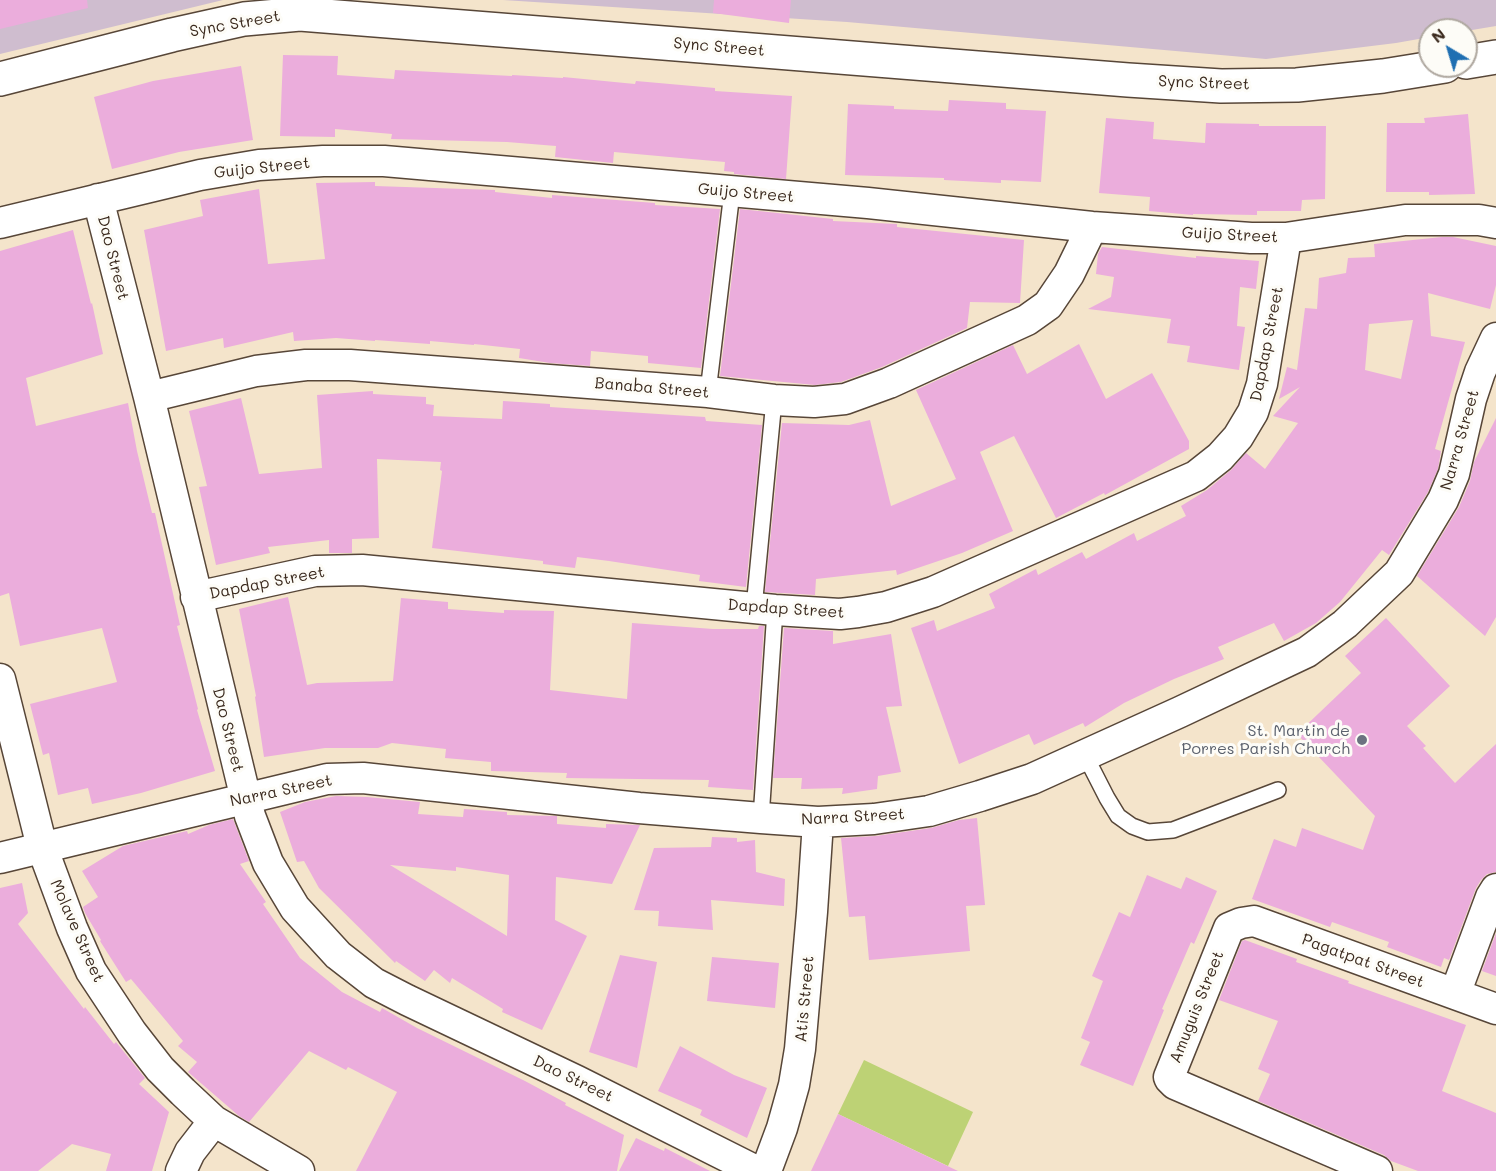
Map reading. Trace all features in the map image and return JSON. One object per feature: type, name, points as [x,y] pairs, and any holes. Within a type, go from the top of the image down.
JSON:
[{"type":"main road","name":"Sync Street","points":[[0,79],[244,19],[300,14],[1221,86],[1297,85],[1418,70]]},
{"type":"main road","points":[[1478,60],[1496,57]]},
{"type":"street","name":"Guijo Street","points":[[0,223],[200,175],[259,165],[323,161],[384,161],[868,203],[1092,227],[1251,238],[1286,238],[1405,220],[1479,220],[1496,223]]},
{"type":"street","name":"Dao Street","points":[[98,199],[149,397],[250,816],[268,863],[296,908],[338,955],[374,983],[756,1171]]},
{"type":"street","name":"Banaba Street","points":[[149,397],[256,371],[306,366],[350,365],[708,392],[774,400],[814,402],[845,399],[889,383],[1027,320],[1048,305],[1069,274],[1092,227]]},
{"type":"street","name":"Dapdap Street","points":[[196,597],[315,572],[362,570],[765,609],[840,614],[886,607],[924,595],[1196,476],[1220,457],[1238,437],[1253,412],[1262,384],[1286,238]]},
{"type":"street","name":"Narra Street","points":[[0,858],[327,779],[363,778],[639,808],[818,822],[874,819],[929,811],[1032,779],[1307,652],[1345,624],[1399,573],[1443,500],[1454,474],[1471,399],[1480,372],[1496,338]]},
{"type":"street","name":"Molave Street","points":[[0,679],[42,847],[72,928],[92,971],[132,1033],[160,1069],[214,1121],[299,1171]]},
{"type":"street","name":"Atis Street","points":[[766,1171],[782,1128],[794,1085],[800,1049],[818,822]]},
{"type":"street","points":[[1455,994],[1496,889]]},
{"type":"street","name":"Pagatpat Street","points":[[1229,928],[1254,921],[1496,1009]]},
{"type":"street","name":"Amuguis Street","points":[[1229,928],[1169,1077],[1175,1084],[1377,1171]]},
{"type":"street","points":[[182,1171],[190,1152],[214,1121]]},
{"type":"lane","points":[[708,392],[732,192]]},
{"type":"lane","points":[[761,819],[765,609],[774,400]]},
{"type":"lane","points":[[1085,755],[1118,816],[1132,826],[1148,832],[1173,830],[1278,790]]},
{"type":"shaded area","points":[[0,0],[223,0],[0,54]]},
{"type":"shaded area","points":[[503,0],[1496,0],[1496,26],[1478,29],[1478,18],[1418,18],[1418,39],[1266,59],[847,22]]},
{"type":"green space","points":[[864,1060],[973,1112],[948,1166],[838,1114]]},
{"type":"building","points":[[0,0],[87,0],[88,8],[0,29]]},
{"type":"building","points":[[714,0],[791,0],[789,23],[713,13]]},
{"type":"building","points":[[283,55],[338,56],[337,75],[394,79],[395,70],[563,77],[635,84],[636,81],[715,88],[715,91],[792,96],[786,179],[734,174],[734,172],[724,171],[725,162],[614,152],[613,163],[555,157],[556,146],[507,142],[391,139],[392,134],[335,129],[335,137],[280,136]]},
{"type":"building","points":[[241,66],[253,140],[179,152],[112,169],[94,97],[153,81]]},
{"type":"building","points":[[949,100],[1006,103],[1006,109],[1046,111],[1041,182],[1001,180],[1001,183],[944,180],[944,178],[845,175],[848,104],[948,111]]},
{"type":"building","points":[[1468,114],[1475,194],[1429,195],[1429,192],[1386,192],[1387,123],[1425,123],[1424,118]]},
{"type":"building","points":[[1106,118],[1154,122],[1153,139],[1205,143],[1206,123],[1326,126],[1325,199],[1302,200],[1301,211],[1257,211],[1257,215],[1193,215],[1149,211],[1150,197],[1099,193]]},
{"type":"building","points":[[375,182],[375,186],[495,190],[495,192],[552,198],[552,195],[720,209],[701,368],[648,363],[648,356],[591,351],[590,366],[519,358],[520,349],[474,344],[430,341],[430,344],[336,338],[294,341],[293,332],[224,348],[223,338],[166,351],[144,230],[203,216],[200,200],[259,189],[268,264],[325,259],[316,183]]},
{"type":"building","points":[[740,209],[833,219],[833,221],[897,224],[897,227],[1024,240],[1020,303],[970,302],[967,328],[882,367],[841,382],[815,385],[720,376]]},
{"type":"building","points":[[73,230],[103,354],[26,378],[36,426],[128,403],[137,451],[152,513],[155,513],[180,625],[177,626],[197,710],[215,771],[141,793],[92,804],[88,788],[58,795],[49,753],[43,755],[30,704],[117,682],[102,628],[20,646],[9,593],[0,596],[0,251]]},
{"type":"building","points":[[1453,237],[1496,246],[1496,285],[1490,309],[1428,293],[1431,336],[1465,342],[1435,449],[1441,451],[1438,469],[1428,492],[1389,555],[1382,550],[1340,602],[1316,623],[1284,641],[1274,623],[1218,647],[1224,659],[1174,679],[1124,703],[1085,727],[1083,723],[1034,745],[1029,734],[959,764],[911,628],[934,620],[937,631],[995,608],[989,594],[1036,569],[1038,575],[1082,552],[1086,559],[1134,533],[1137,541],[1186,516],[1181,506],[1207,490],[1231,470],[1246,453],[1265,469],[1298,423],[1273,416],[1300,387],[1279,399],[1287,367],[1297,370],[1305,308],[1317,309],[1319,278],[1346,273],[1348,258],[1375,257],[1374,244]],"holes":[[[1413,320],[1401,379],[1365,370],[1369,324]]]},
{"type":"building","points":[[1102,247],[1196,258],[1196,256],[1259,261],[1256,289],[1240,287],[1237,326],[1245,327],[1239,370],[1187,362],[1190,346],[1167,343],[1171,319],[1088,309],[1111,297],[1114,277],[1096,274],[1098,254]]},
{"type":"building","points":[[1079,344],[1106,399],[1152,373],[1189,441],[1189,449],[1105,495],[1104,493],[1056,518],[1014,436],[980,452],[1013,531],[962,553],[897,575],[896,570],[816,579],[815,595],[765,592],[782,423],[849,425],[870,420],[891,506],[956,479],[916,390],[1013,345],[1027,374]]},
{"type":"building","points":[[373,391],[373,394],[426,397],[426,404],[434,405],[433,416],[502,419],[503,401],[550,404],[550,407],[705,417],[706,421],[762,425],[746,587],[699,581],[700,575],[577,557],[575,568],[543,564],[543,561],[432,548],[442,471],[440,470],[441,462],[377,459],[379,538],[352,539],[352,553],[329,553],[329,540],[268,547],[270,553],[216,565],[199,487],[207,486],[189,411],[241,398],[259,474],[322,468],[317,395]]},
{"type":"building","points":[[1496,418],[1496,617],[1485,636],[1417,576],[1459,507],[1470,481],[1474,462]]},
{"type":"building","points":[[288,597],[307,685],[393,681],[401,598],[448,602],[448,609],[504,613],[504,610],[554,611],[550,690],[627,699],[632,623],[713,629],[758,629],[759,626],[764,626],[753,790],[708,787],[709,780],[566,778],[567,773],[491,771],[491,762],[445,758],[446,749],[392,743],[378,748],[325,748],[264,757],[256,696],[239,609]]},
{"type":"building","points":[[1386,618],[1450,686],[1407,726],[1426,746],[1423,748],[1455,783],[1496,744],[1496,872],[1487,874],[1476,888],[1449,960],[1444,958],[1441,967],[1387,947],[1389,942],[1332,922],[1330,927],[1252,899],[1274,839],[1296,847],[1302,828],[1363,850],[1375,816],[1297,734],[1361,673],[1345,656]]},
{"type":"building","points":[[784,628],[833,631],[833,644],[891,634],[902,706],[886,707],[901,772],[878,776],[877,789],[842,794],[843,788],[801,789],[802,778],[773,778]]},
{"type":"building","points":[[336,796],[367,797],[420,802],[418,814],[463,817],[464,809],[507,812],[507,815],[557,816],[557,824],[606,828],[606,824],[640,825],[612,884],[556,877],[555,920],[587,936],[542,1030],[502,1012],[503,1009],[452,978],[450,983],[434,970],[425,981],[396,961],[395,963],[319,888],[304,861],[297,862],[280,812],[305,802]],"holes":[[[390,865],[456,871],[456,867],[509,875],[507,936]]]},
{"type":"building","points":[[977,818],[985,905],[966,906],[970,951],[869,960],[865,916],[849,917],[841,838],[876,836],[931,828],[959,820]]},
{"type":"building","points":[[233,819],[249,861],[240,864],[266,902],[263,904],[300,958],[342,992],[380,1012],[382,1008],[417,1028],[525,1081],[566,1103],[565,1105],[624,1135],[617,1171],[356,1171],[397,1092],[348,1067],[346,1070],[309,1051],[249,1122],[188,1072],[197,1062],[178,1046],[183,1041],[131,979],[126,982],[85,913],[83,907],[98,897],[82,871],[123,846],[187,831],[188,834],[209,825]]},
{"type":"building","points":[[712,837],[737,838],[737,842],[755,840],[756,872],[785,879],[784,906],[711,900],[713,930],[658,926],[659,911],[634,910],[654,848],[711,847]]},
{"type":"building","points":[[1147,875],[1181,889],[1186,877],[1217,891],[1194,944],[1191,942],[1162,1009],[1164,1010],[1133,1086],[1080,1065],[1090,1042],[1081,1038],[1103,981],[1092,976],[1119,912],[1130,917]]},
{"type":"building","points":[[22,883],[28,913],[18,924],[84,1009],[85,1007],[145,1078],[139,1084],[169,1112],[152,1171],[106,1171],[111,1154],[72,1144],[38,1171],[0,1171],[0,888]]},
{"type":"building","points":[[1496,933],[1496,976],[1482,971]]},
{"type":"building","points":[[1245,940],[1297,959],[1296,962],[1349,981],[1348,983],[1466,1025],[1442,1091],[1496,1113],[1496,1171],[1418,1171],[1258,1101],[1270,1074],[1258,1069],[1278,1021],[1219,1000],[1242,941]]},
{"type":"building","points":[[620,955],[657,962],[637,1068],[589,1052]]},
{"type":"building","points":[[712,957],[779,963],[775,1008],[707,1001]]},
{"type":"building","points":[[680,1046],[734,1075],[767,1088],[747,1138],[700,1115],[702,1110],[658,1091]]},
{"type":"building","points":[[838,1114],[958,1171],[811,1171]]},
{"type":"building","points":[[636,1138],[664,1151],[665,1148],[710,1171],[619,1171]]},
{"type":"place","name":"St. Martin de Porres Parish Church","points":[[1362,740]]}]
